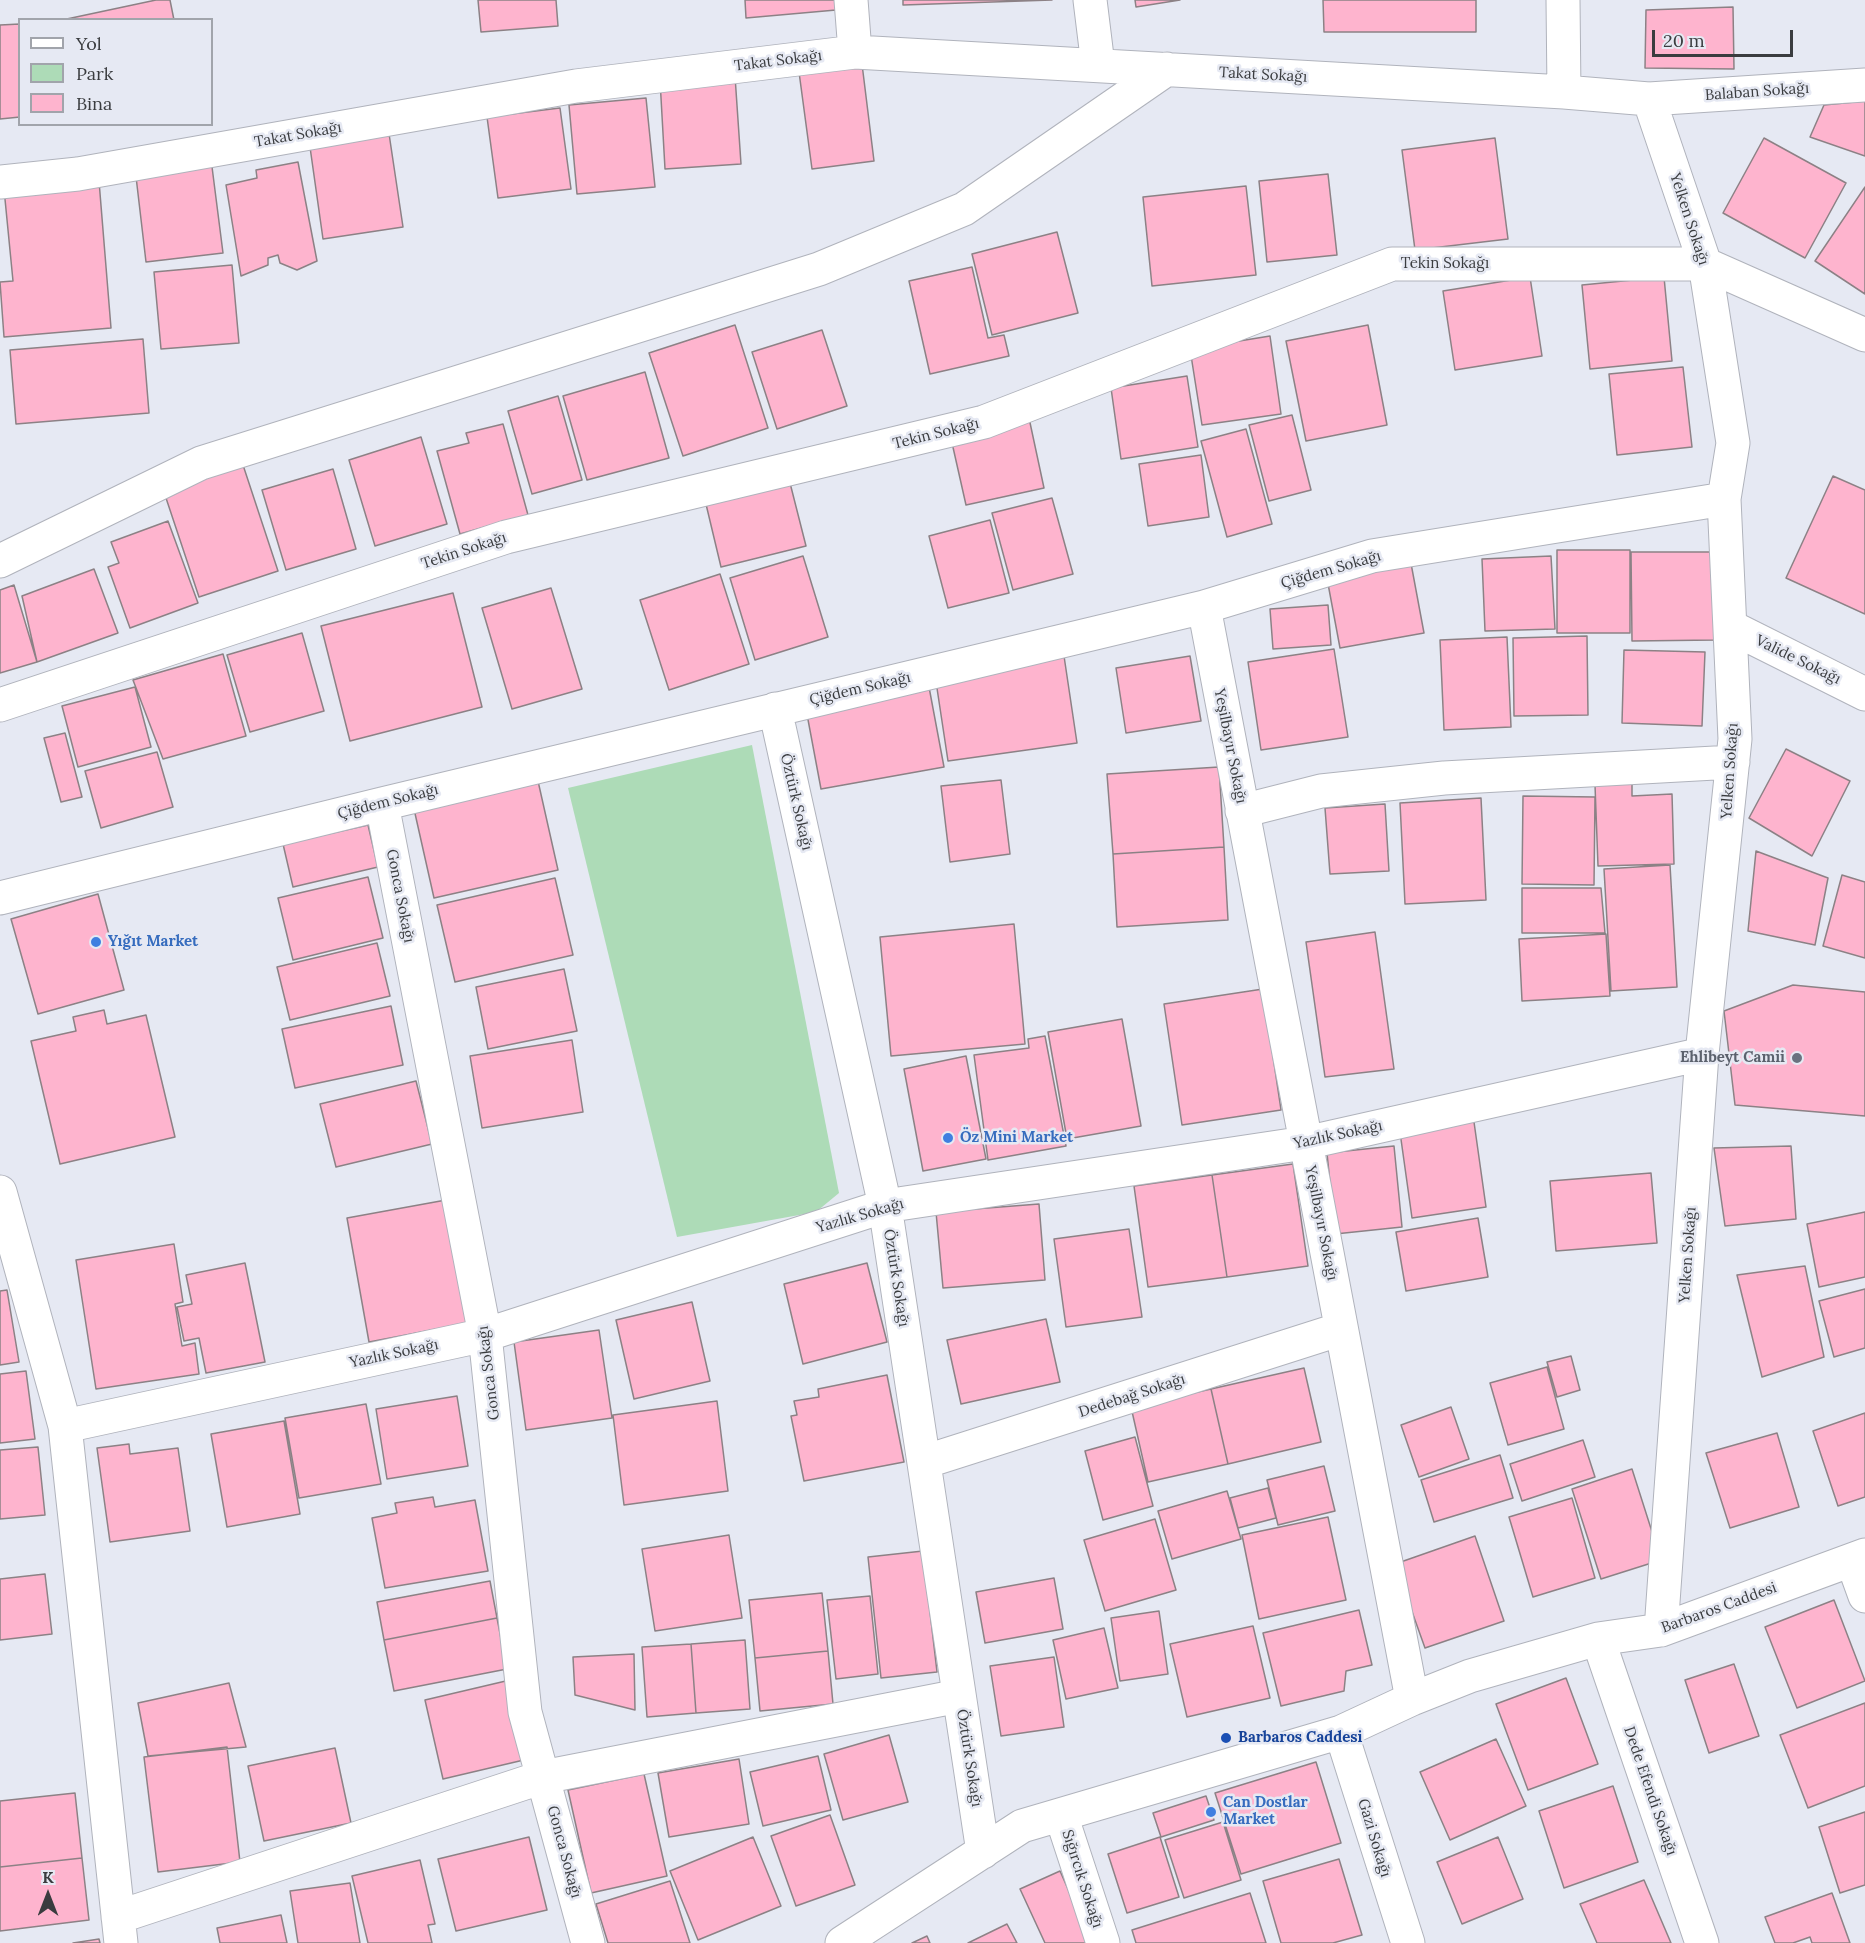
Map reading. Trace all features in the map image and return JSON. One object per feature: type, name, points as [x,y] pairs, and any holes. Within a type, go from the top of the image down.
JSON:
[{"type":"street","points":[[851,0],[855,52]]},
{"type":"street","points":[[1090,0],[1098,65]]},
{"type":"street","points":[[1563,0],[1564,92],[1649,99]]},
{"type":"street","name":"Takat Sokağı","points":[[0,182],[78,174],[576,86],[855,52],[1564,92]]},
{"type":"street","points":[[0,561],[201,463],[819,268],[964,209],[1167,69]]},
{"type":"street","name":"Balaban Sokağı","points":[[1649,99],[1865,85]]},
{"type":"street","name":"Yelken Sokağı","points":[[1649,99],[1705,264],[1733,443],[1724,499],[1735,739],[1702,1054],[1661,1630]]},
{"type":"street","name":"Tekin Sokağı","points":[[0,705],[506,537],[984,422],[1392,264],[1705,264],[1865,335]]},
{"type":"street","name":"Çiğdem Sokağı","points":[[0,898],[1203,607],[1372,556],[1724,499]]},
{"type":"street","name":"Yeşilbayır Sokağı","points":[[1203,607],[1412,1698]]},
{"type":"street","name":"Valide Sokağı","points":[[1731,627],[1865,694]]},
{"type":"street","name":"Öztürk Sokağı","points":[[775,709],[885,1206],[983,1852]]},
{"type":"street","points":[[1242,811],[1321,791],[1444,778],[1733,762]]},
{"type":"street","name":"Gonca Sokağı","points":[[382,804],[485,1335],[525,1712],[588,1943]]},
{"type":"street","name":"Yazlık Sokağı","points":[[65,1426],[485,1335],[885,1206],[1305,1143],[1702,1054]]},
{"type":"street","points":[[0,1192],[65,1426],[120,1930],[543,1777],[959,1696]]},
{"type":"street","name":"Dedebağ Sokağı","points":[[924,1462],[1341,1329]]},
{"type":"street","points":[[1858,1558],[1865,1596]]},
{"type":"street","name":"Barbaros Caddesi","points":[[842,1943],[1022,1826],[1341,1732],[1412,1698],[1470,1676],[1598,1639],[1661,1630],[1858,1558]]},
{"type":"street","name":"Dede Efendi Sokağı","points":[[1598,1639],[1702,1943]]},
{"type":"street","name":"Gazi Sokağı","points":[[1341,1732],[1407,1943]]},
{"type":"street","name":"Sığırcık Sokağı","points":[[1061,1815],[1103,1943]]},
{"type":"green space","points":[[752,745],[839,1193],[816,1212],[677,1237],[568,788]]},
{"type":"building","points":[[156,0],[170,0],[174,18],[71,18]]},
{"type":"building","points":[[478,0],[556,0],[558,26],[481,32]]},
{"type":"building","points":[[745,0],[835,0],[836,10],[746,18]]},
{"type":"building","points":[[903,0],[1052,0],[903,5]]},
{"type":"building","points":[[1135,0],[1180,0],[1136,7]]},
{"type":"building","points":[[1323,0],[1476,0],[1476,32],[1324,32]]},
{"type":"building","points":[[1733,7],[1734,69],[1645,68],[1646,10]]},
{"type":"building","points":[[18,24],[18,117],[0,119],[0,25]]},
{"type":"building","points":[[862,64],[874,161],[812,169],[799,72]]},
{"type":"building","points":[[735,76],[741,164],[665,169],[660,80]]},
{"type":"building","points":[[646,98],[655,187],[577,194],[569,105]]},
{"type":"building","points":[[1865,101],[1865,156],[1810,137],[1824,105]]},
{"type":"building","points":[[560,108],[571,189],[498,198],[487,117]]},
{"type":"building","points":[[388,127],[403,227],[323,239],[309,140]]},
{"type":"building","points":[[1495,138],[1508,239],[1415,250],[1402,150]]},
{"type":"building","points":[[1764,138],[1846,183],[1805,258],[1723,213]]},
{"type":"building","points":[[211,159],[223,253],[146,262],[135,168]]},
{"type":"building","points":[[298,162],[317,261],[297,270],[280,263],[278,255],[268,258],[268,265],[241,276],[226,185],[257,178],[256,170]]},
{"type":"building","points":[[1328,174],[1337,255],[1267,262],[1259,181]]},
{"type":"building","points":[[99,181],[111,328],[4,337],[0,282],[13,281],[4,189]]},
{"type":"building","points":[[1246,186],[1256,275],[1152,286],[1143,197]]},
{"type":"building","points":[[1865,187],[1865,294],[1815,261]]},
{"type":"building","points":[[1057,232],[1078,313],[992,335],[972,254]]},
{"type":"building","points":[[232,265],[239,343],[161,349],[154,272]]},
{"type":"building","points":[[972,267],[988,338],[1004,335],[1009,356],[930,374],[909,281]]},
{"type":"building","points":[[1530,277],[1542,356],[1455,370],[1443,291]]},
{"type":"building","points":[[1664,277],[1672,361],[1590,369],[1582,285]]},
{"type":"building","points":[[735,325],[768,428],[683,456],[649,353]]},
{"type":"building","points":[[1368,325],[1387,425],[1306,441],[1286,341]]},
{"type":"building","points":[[822,330],[847,406],[777,429],[752,352]]},
{"type":"building","points":[[1270,336],[1281,414],[1202,425],[1190,349]]},
{"type":"building","points":[[143,339],[149,413],[16,424],[10,350]]},
{"type":"building","points":[[1683,367],[1692,447],[1617,455],[1609,374]]},
{"type":"building","points":[[645,372],[669,458],[587,480],[563,396]]},
{"type":"building","points":[[1187,376],[1198,447],[1121,459],[1111,388]]},
{"type":"building","points":[[558,396],[582,480],[532,494],[508,411]]},
{"type":"building","points":[[1292,415],[1311,490],[1269,501],[1249,425]]},
{"type":"building","points":[[1029,418],[1044,488],[966,505],[950,434]]},
{"type":"building","points":[[503,424],[528,515],[460,534],[437,451],[469,443],[466,433]]},
{"type":"building","points":[[1246,429],[1272,524],[1227,537],[1201,441]]},
{"type":"building","points":[[421,437],[447,524],[375,546],[349,460]]},
{"type":"building","points":[[1201,455],[1209,517],[1148,526],[1139,464]]},
{"type":"building","points":[[243,465],[278,571],[199,597],[164,492]]},
{"type":"building","points":[[333,469],[356,549],[286,570],[262,490]]},
{"type":"building","points":[[1833,476],[1865,490],[1865,614],[1786,578]]},
{"type":"building","points":[[789,479],[806,546],[721,567],[705,500]]},
{"type":"building","points":[[1052,498],[1073,574],[1013,590],[992,513]]},
{"type":"building","points":[[990,520],[1009,593],[948,608],[929,536]]},
{"type":"building","points":[[168,521],[198,603],[130,628],[108,567],[119,563],[111,542]]},
{"type":"building","points":[[1557,550],[1630,550],[1630,633],[1557,633]]},
{"type":"building","points":[[1631,552],[1715,552],[1716,640],[1632,641]]},
{"type":"building","points":[[803,556],[828,637],[755,660],[730,578]]},
{"type":"building","points":[[1551,556],[1555,629],[1485,631],[1482,559]]},
{"type":"building","points":[[1410,558],[1424,633],[1340,648],[1326,573]]},
{"type":"building","points":[[94,569],[118,633],[37,662],[22,596]]},
{"type":"building","points":[[720,574],[749,664],[669,690],[640,600]]},
{"type":"building","points":[[14,585],[37,662],[0,673],[0,590]]},
{"type":"building","points":[[551,588],[582,689],[512,709],[482,608]]},
{"type":"building","points":[[453,593],[482,707],[350,741],[321,626]]},
{"type":"building","points":[[1328,605],[1331,645],[1273,649],[1270,609]]},
{"type":"building","points":[[302,633],[324,711],[250,732],[227,655]]},
{"type":"building","points":[[1587,636],[1588,715],[1514,716],[1513,638]]},
{"type":"building","points":[[1507,637],[1511,727],[1444,730],[1440,640]]},
{"type":"building","points":[[1334,649],[1348,737],[1261,750],[1248,662]]},
{"type":"building","points":[[1624,650],[1705,652],[1702,726],[1622,723]]},
{"type":"building","points":[[223,654],[246,736],[163,759],[133,680]]},
{"type":"building","points":[[1064,656],[1077,743],[948,761],[935,675]]},
{"type":"building","points":[[1190,656],[1201,721],[1126,733],[1116,668]]},
{"type":"building","points":[[135,687],[151,747],[78,767],[62,706]]},
{"type":"building","points":[[929,687],[944,767],[821,789],[806,709]]},
{"type":"building","points":[[65,733],[82,797],[61,802],[44,738]]},
{"type":"building","points":[[1786,749],[1850,781],[1812,856],[1749,818]]},
{"type":"building","points":[[157,752],[173,807],[101,828],[85,771]]},
{"type":"building","points":[[1219,767],[1224,847],[1113,854],[1107,774]]},
{"type":"building","points":[[1001,780],[1010,854],[950,862],[941,786]]},
{"type":"building","points":[[538,781],[558,870],[434,898],[414,809]]},
{"type":"building","points":[[1632,784],[1632,796],[1672,794],[1674,864],[1598,866],[1595,785]]},
{"type":"building","points":[[1523,796],[1595,797],[1594,885],[1522,884]]},
{"type":"building","points":[[1481,798],[1486,900],[1405,904],[1400,803]]},
{"type":"building","points":[[1385,804],[1389,871],[1330,874],[1325,808]]},
{"type":"building","points":[[368,825],[378,867],[293,887],[283,844]]},
{"type":"building","points":[[1224,847],[1228,920],[1117,927],[1113,854]]},
{"type":"building","points":[[1756,851],[1828,878],[1815,945],[1748,931]]},
{"type":"building","points":[[1670,865],[1677,987],[1611,991],[1604,869]]},
{"type":"building","points":[[1842,875],[1865,882],[1865,958],[1823,946]]},
{"type":"building","points":[[368,877],[383,938],[293,960],[278,898]]},
{"type":"building","points":[[555,878],[573,955],[455,982],[437,905]]},
{"type":"building","points":[[1522,888],[1601,888],[1605,933],[1522,933]]},
{"type":"building","points":[[98,894],[124,990],[38,1014],[11,919]]},
{"type":"building","points":[[1014,924],[1025,1044],[891,1056],[880,937]]},
{"type":"building","points":[[1375,932],[1394,1069],[1325,1077],[1306,942]]},
{"type":"building","points":[[1606,934],[1610,996],[1522,1001],[1519,939]]},
{"type":"building","points":[[377,943],[390,996],[290,1020],[277,967]]},
{"type":"building","points":[[564,969],[577,1031],[488,1049],[476,987]]},
{"type":"building","name":"Ehlibeyt Camii","points":[[1793,985],[1865,992],[1865,1116],[1735,1105],[1724,1011]]},
{"type":"building","points":[[1263,989],[1281,1110],[1182,1125],[1164,1004]]},
{"type":"building","points":[[391,1006],[403,1065],[295,1088],[282,1029]]},
{"type":"building","points":[[104,1010],[107,1024],[146,1015],[175,1137],[60,1164],[31,1041],[76,1031],[73,1017]]},
{"type":"building","points":[[1122,1019],[1141,1126],[1067,1139],[1048,1032]]},
{"type":"building","points":[[1045,1036],[1066,1146],[988,1160],[974,1055],[1029,1048],[1028,1039]]},
{"type":"building","points":[[572,1040],[583,1112],[482,1128],[470,1056]]},
{"type":"building","points":[[966,1056],[986,1159],[923,1171],[904,1069]]},
{"type":"building","points":[[416,1081],[432,1144],[336,1167],[320,1104]]},
{"type":"building","points":[[1473,1115],[1486,1207],[1412,1218],[1399,1125]]},
{"type":"building","points":[[1394,1146],[1402,1227],[1335,1234],[1327,1153]]},
{"type":"building","points":[[1791,1146],[1796,1219],[1725,1226],[1714,1148]]},
{"type":"building","points":[[1293,1164],[1308,1266],[1227,1277],[1212,1175]]},
{"type":"building","points":[[1651,1173],[1657,1243],[1556,1251],[1550,1181]]},
{"type":"building","points":[[1212,1175],[1227,1277],[1148,1287],[1134,1186]]},
{"type":"building","points":[[446,1200],[469,1323],[369,1342],[347,1218]]},
{"type":"building","points":[[1039,1204],[1045,1280],[943,1288],[936,1212]]},
{"type":"building","points":[[1865,1212],[1865,1277],[1819,1287],[1807,1224]]},
{"type":"building","points":[[1478,1218],[1488,1277],[1406,1291],[1396,1232]]},
{"type":"building","points":[[1129,1229],[1142,1317],[1066,1327],[1054,1239]]},
{"type":"building","points":[[174,1244],[183,1302],[175,1304],[182,1346],[195,1343],[199,1374],[96,1389],[76,1260]]},
{"type":"building","points":[[245,1263],[265,1362],[206,1373],[199,1338],[184,1341],[177,1307],[192,1304],[186,1275]]},
{"type":"building","points":[[867,1263],[887,1342],[803,1364],[784,1284]]},
{"type":"building","points":[[1805,1266],[1824,1357],[1762,1377],[1737,1275]]},
{"type":"building","points":[[1865,1289],[1865,1348],[1834,1357],[1819,1301]]},
{"type":"building","points":[[7,1290],[19,1362],[0,1365],[0,1291]]},
{"type":"building","points":[[692,1302],[710,1381],[634,1399],[616,1320]]},
{"type":"building","points":[[1046,1319],[1060,1382],[961,1404],[947,1340]]},
{"type":"building","points":[[599,1330],[612,1418],[526,1430],[514,1342]]},
{"type":"building","points":[[1571,1356],[1580,1390],[1557,1397],[1547,1362]]},
{"type":"building","points":[[1547,1367],[1564,1429],[1508,1445],[1490,1383]]},
{"type":"building","points":[[1304,1368],[1321,1442],[1228,1464],[1211,1389]]},
{"type":"building","points":[[26,1371],[35,1439],[0,1443],[0,1374]]},
{"type":"building","points":[[887,1375],[904,1462],[804,1481],[791,1416],[797,1415],[794,1401],[819,1397],[818,1389]]},
{"type":"building","points":[[1211,1389],[1228,1464],[1148,1482],[1131,1407]]},
{"type":"building","points":[[457,1396],[468,1466],[387,1479],[376,1409]]},
{"type":"building","points":[[717,1401],[728,1491],[624,1505],[613,1415]]},
{"type":"building","points":[[366,1404],[381,1484],[299,1498],[285,1418]]},
{"type":"building","points":[[1451,1407],[1469,1459],[1419,1477],[1401,1425]]},
{"type":"building","points":[[1865,1413],[1865,1497],[1838,1506],[1813,1431]]},
{"type":"building","points":[[284,1421],[300,1514],[227,1527],[211,1434]]},
{"type":"building","points":[[1777,1433],[1799,1507],[1730,1528],[1706,1453]]},
{"type":"building","points":[[1135,1437],[1153,1506],[1103,1520],[1085,1451]]},
{"type":"building","points":[[1583,1440],[1595,1477],[1522,1501],[1510,1464]]},
{"type":"building","points":[[129,1444],[130,1454],[178,1448],[190,1531],[110,1542],[97,1448]]},
{"type":"building","points":[[38,1447],[45,1515],[0,1519],[0,1450]]},
{"type":"building","points":[[1500,1455],[1513,1498],[1434,1522],[1421,1480]]},
{"type":"building","points":[[1324,1466],[1335,1511],[1278,1525],[1267,1480]]},
{"type":"building","points":[[1632,1469],[1661,1560],[1601,1579],[1572,1489]]},
{"type":"building","points":[[1268,1488],[1276,1518],[1238,1528],[1230,1498]]},
{"type":"building","points":[[1227,1491],[1241,1539],[1172,1559],[1158,1511]]},
{"type":"building","points":[[433,1497],[435,1507],[475,1500],[488,1571],[385,1588],[372,1518],[397,1513],[395,1503]]},
{"type":"building","points":[[1572,1498],[1595,1578],[1533,1597],[1509,1517]]},
{"type":"building","points":[[1328,1517],[1346,1600],[1259,1619],[1242,1535]]},
{"type":"building","points":[[1155,1519],[1176,1590],[1105,1611],[1084,1540]]},
{"type":"building","points":[[729,1535],[742,1618],[655,1631],[642,1549]]},
{"type":"building","points":[[1475,1536],[1504,1621],[1425,1648],[1395,1564]]},
{"type":"building","points":[[923,1551],[937,1672],[881,1678],[868,1557]]},
{"type":"building","points":[[45,1574],[52,1634],[0,1640],[0,1579]]},
{"type":"building","points":[[1054,1578],[1063,1629],[985,1643],[976,1592]]},
{"type":"building","points":[[490,1581],[497,1618],[384,1640],[377,1602]]},
{"type":"building","points":[[822,1593],[828,1651],[755,1658],[749,1600]]},
{"type":"building","points":[[870,1596],[878,1674],[836,1679],[827,1600]]},
{"type":"building","points":[[1834,1600],[1865,1681],[1797,1708],[1765,1627]]},
{"type":"building","points":[[1359,1610],[1372,1665],[1346,1671],[1344,1691],[1281,1706],[1263,1633]]},
{"type":"building","points":[[1159,1611],[1168,1674],[1120,1681],[1111,1618]]},
{"type":"building","points":[[497,1618],[507,1669],[394,1691],[384,1640]]},
{"type":"building","points":[[1253,1626],[1270,1698],[1187,1717],[1170,1644]]},
{"type":"building","points":[[1104,1628],[1118,1688],[1066,1699],[1053,1640]]},
{"type":"building","points":[[745,1640],[750,1709],[696,1713],[691,1644]]},
{"type":"building","points":[[691,1644],[696,1713],[647,1717],[642,1647]]},
{"type":"building","points":[[828,1651],[833,1704],[760,1711],[755,1658]]},
{"type":"building","points":[[634,1654],[635,1710],[575,1695],[573,1657]]},
{"type":"building","points":[[1054,1657],[1064,1727],[1001,1736],[990,1666]]},
{"type":"building","points":[[1734,1664],[1759,1736],[1709,1753],[1685,1680]]},
{"type":"building","points":[[1566,1678],[1598,1764],[1528,1790],[1496,1704]]},
{"type":"building","points":[[510,1680],[528,1759],[443,1779],[425,1700]]},
{"type":"building","points":[[229,1683],[246,1747],[148,1756],[138,1703]]},
{"type":"building","points":[[1865,1703],[1865,1786],[1808,1808],[1780,1735]]},
{"type":"building","points":[[889,1735],[908,1802],[843,1820],[824,1754]]},
{"type":"building","points":[[1496,1739],[1526,1806],[1450,1840],[1420,1772]]},
{"type":"building","points":[[227,1747],[240,1862],[158,1872],[144,1757]]},
{"type":"building","points":[[335,1748],[351,1823],[264,1841],[248,1766]]},
{"type":"building","points":[[818,1756],[831,1810],[763,1826],[750,1772]]},
{"type":"building","points":[[739,1759],[749,1824],[669,1837],[658,1773]]},
{"type":"building","points":[[1316,1762],[1341,1843],[1241,1874],[1215,1793]]},
{"type":"building","points":[[644,1774],[667,1876],[591,1893],[568,1790]]},
{"type":"building","points":[[1613,1786],[1638,1862],[1564,1888],[1539,1811]]},
{"type":"building","points":[[75,1793],[82,1858],[0,1867],[0,1801]]},
{"type":"building","points":[[1206,1796],[1214,1820],[1161,1837],[1153,1813]]},
{"type":"building","points":[[1865,1812],[1865,1885],[1840,1893],[1819,1827]]},
{"type":"building","points":[[830,1815],[855,1885],[796,1906],[771,1836]]},
{"type":"building","points":[[1223,1822],[1241,1880],[1184,1898],[1165,1840]]},
{"type":"building","points":[[529,1837],[547,1910],[456,1931],[438,1859]]},
{"type":"building","points":[[753,1837],[781,1906],[698,1940],[670,1871]]},
{"type":"building","points":[[1160,1837],[1179,1897],[1127,1913],[1108,1854]]},
{"type":"building","points":[[1498,1837],[1523,1899],[1462,1924],[1437,1862]]},
{"type":"building","points":[[82,1858],[89,1920],[0,1931],[0,1867]]},
{"type":"building","points":[[1339,1859],[1362,1935],[1333,1943],[1281,1943],[1263,1881]]},
{"type":"building","points":[[420,1860],[435,1924],[428,1925],[432,1943],[368,1943],[352,1876]]},
{"type":"building","points":[[1060,1871],[1092,1943],[1045,1943],[1020,1889]]},
{"type":"building","points":[[1644,1880],[1671,1943],[1597,1943],[1580,1904]]},
{"type":"building","points":[[670,1881],[690,1943],[608,1943],[596,1904]]},
{"type":"building","points":[[350,1883],[360,1943],[298,1943],[290,1891]]},
{"type":"building","points":[[1250,1893],[1266,1943],[1136,1943],[1132,1930]]},
{"type":"building","points":[[1832,1893],[1850,1943],[1812,1943],[1810,1937],[1793,1943],[1775,1943],[1765,1917]]},
{"type":"building","points":[[281,1915],[287,1943],[220,1943],[217,1928]]},
{"type":"building","points":[[1007,1924],[1017,1943],[968,1943]]},
{"type":"building","points":[[927,1936],[930,1943],[912,1943]]},
{"type":"building","points":[[99,1939],[100,1943],[73,1943]]},
{"type":"place","name":"Yığıt Market","points":[[96,942]]},
{"type":"place","name":"Ehlibeyt Camii","points":[[1797,1058]]},
{"type":"place","name":"Öz Mini Market","points":[[948,1138]]},
{"type":"place","name":"Barbaros Caddesi","points":[[1226,1738]]},
{"type":"place","name":"Can Dostlar Market","points":[[1211,1812]]}]
